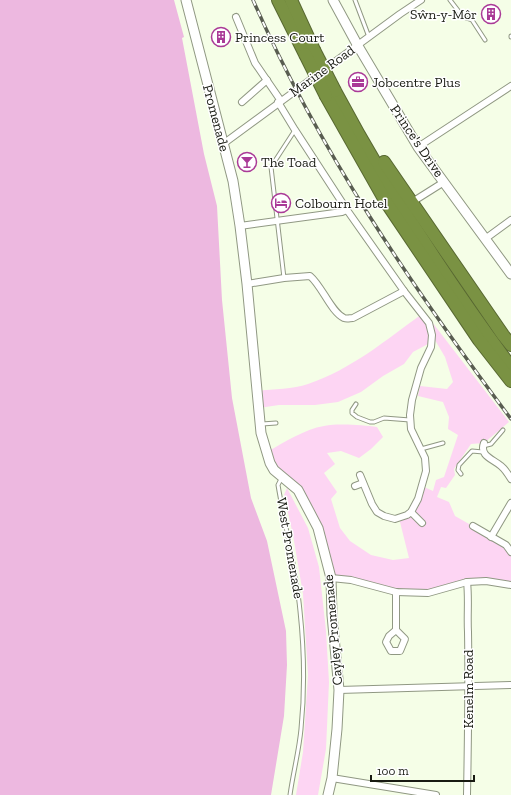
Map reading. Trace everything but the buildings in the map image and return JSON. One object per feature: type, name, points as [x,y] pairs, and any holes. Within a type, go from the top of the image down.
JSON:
[{"type":"highway","points":[[278,0],[310,52],[386,202],[511,385]]},
{"type":"highway","points":[[291,0],[310,52]]},
{"type":"highway","points":[[331,93],[369,141],[450,260],[511,344]]},
{"type":"highway","points":[[347,113],[396,197],[468,307],[511,367]]},
{"type":"highway","points":[[479,340],[511,381]]},
{"type":"street","name":"Promenade","points":[[186,0],[233,181],[247,284]]},
{"type":"street","name":"Prince's Drive","points":[[334,0],[358,46],[418,147],[511,274]]},
{"type":"street","name":"Marine Road","points":[[223,144],[421,0]]},
{"type":"street","points":[[236,18],[255,63],[267,80],[295,130],[347,210],[404,291],[429,323],[432,335],[431,347],[421,368],[412,400],[410,420],[411,429],[425,458],[426,471],[418,499],[412,512],[395,519],[377,512],[360,476]]},
{"type":"street","points":[[242,102],[267,80]]},
{"type":"street","points":[[418,147],[511,86]]},
{"type":"street","points":[[418,199],[444,182]]},
{"type":"street","points":[[240,226],[342,212],[347,210]]},
{"type":"street","points":[[485,239],[511,220]]},
{"type":"street","points":[[247,284],[284,278],[310,276],[316,281],[338,314],[345,319],[353,318],[404,291]]},
{"type":"street","name":"West Promenade","points":[[247,284],[261,433],[270,463],[274,470],[282,478]]},
{"type":"street","points":[[484,447],[484,454],[502,466],[511,479]]},
{"type":"street","name":"Cayley Promenade","points":[[282,478],[291,483],[298,490],[318,528],[331,578],[332,615],[339,690],[332,778],[328,795]]},
{"type":"street","points":[[355,486],[363,483]]},
{"type":"street","points":[[491,537],[511,502]]},
{"type":"street","points":[[412,512],[422,523]]},
{"type":"street","points":[[473,526],[506,545],[511,552]]},
{"type":"street","points":[[331,578],[351,580],[396,592],[428,593],[468,582],[486,581],[511,585]]},
{"type":"street","name":"Kenelm Road","points":[[467,795],[469,685],[467,616],[469,596],[468,582]]},
{"type":"street","points":[[396,592],[396,630]]},
{"type":"street","points":[[339,690],[469,685],[511,685]]},
{"type":"street","points":[[332,778],[436,795]]},
{"type":"lane","points":[[355,0],[369,37]]},
{"type":"lane","points":[[450,0],[463,17],[472,20],[485,40]]},
{"type":"lane","points":[[284,278],[271,167],[295,130]]},
{"type":"lane","points":[[356,404],[352,410],[352,413],[357,417],[370,422],[384,418],[410,420]]},
{"type":"lane","points":[[260,424],[276,423]]},
{"type":"lane","points":[[461,474],[458,470],[459,465],[472,452],[491,444],[503,430]]},
{"type":"lane","points":[[421,449],[443,443]]},
{"type":"lane","name":"West Promenade","points":[[282,478],[278,485],[295,570],[300,611],[302,652],[303,696],[301,730],[290,795]]},
{"type":"shaded area","points":[[0,0],[174,0],[184,37],[182,38],[204,154],[217,206],[222,300],[232,398],[251,498],[267,541],[286,631],[287,665],[284,716],[271,795],[0,795]]},
{"type":"shaded area","points":[[422,314],[432,332],[432,322],[509,422],[484,443],[471,444],[454,469],[455,475],[446,488],[441,487],[437,497],[449,502],[455,516],[506,545],[511,552],[511,585],[486,581],[428,593],[396,592],[331,578],[318,528],[298,490],[282,478],[267,452],[309,430],[330,425],[343,424],[377,427],[383,437],[359,458],[341,451],[327,453],[335,464],[324,473],[337,492],[331,499],[340,528],[350,541],[371,555],[393,560],[409,558],[399,518],[412,512],[422,486],[433,491],[436,480],[444,477],[458,435],[448,429],[449,417],[443,402],[418,396],[420,386],[447,389],[453,382],[445,357],[432,335],[428,344],[413,352],[404,364],[383,376],[361,392],[338,402],[315,405],[279,405],[259,408],[257,391],[296,387],[324,378],[354,362],[382,344]]},
{"type":"shaded area","points":[[287,488],[308,528],[319,567],[326,631],[329,682],[326,749],[318,795],[296,795],[303,752],[308,675],[303,594],[293,535],[284,495]]},
{"type":"railway","points":[[253,0],[307,111],[370,217],[439,320],[511,419]]},
{"type":"place","name":"Sŵn-y-Môr","points":[[491,14]]},
{"type":"place","name":"Princess Court","points":[[221,37]]},
{"type":"place","name":"Jobcentre Plus","points":[[358,82]]},
{"type":"place","name":"The Toad","points":[[247,162]]},
{"type":"place","name":"Colbourn Hotel","points":[[281,203]]}]
